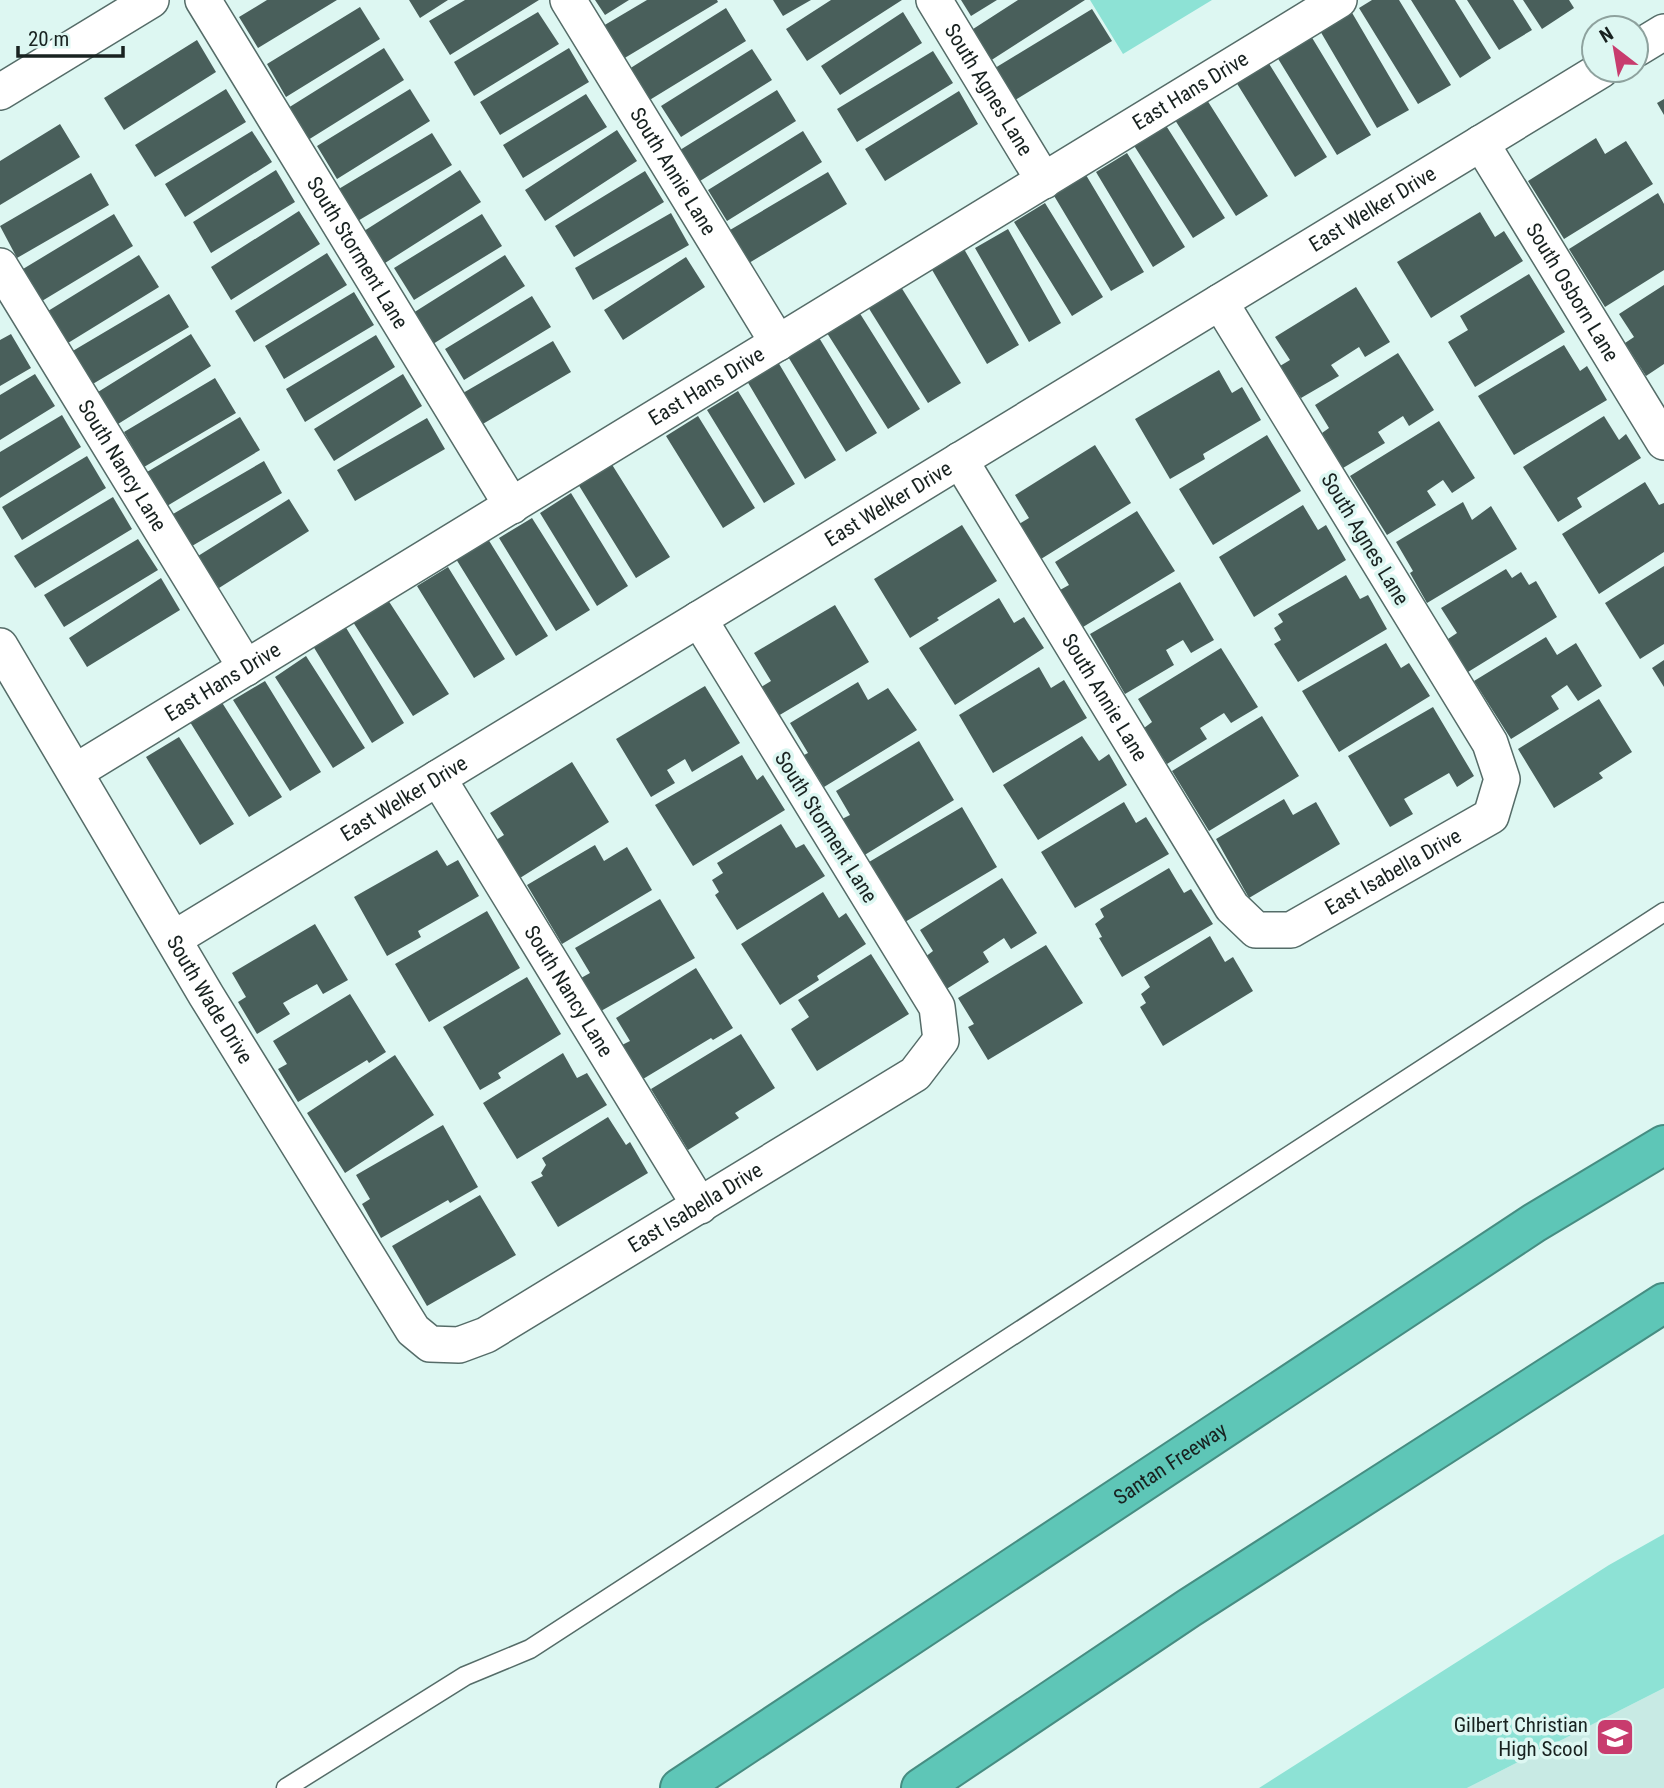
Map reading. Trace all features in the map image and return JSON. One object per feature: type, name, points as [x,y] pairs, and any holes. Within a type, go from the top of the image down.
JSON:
[{"type":"highway","name":"Santan Freeway","points":[[680,1788],[1522,1230],[1664,1145]]},
{"type":"highway","points":[[921,1788],[1189,1608],[1664,1303]]},
{"type":"street","points":[[0,92],[151,0]]},
{"type":"street","name":"South Storment Lane","points":[[203,0],[512,506]]},
{"type":"street","name":"South Annie Lane","points":[[568,0],[778,343]]},
{"type":"street","name":"South Agnes Lane","points":[[934,0],[1044,181]]},
{"type":"street","name":"East Hans Drive","points":[[75,772],[1339,0]]},
{"type":"street","name":"East Welker Drive","points":[[174,938],[1580,83]]},
{"type":"street","name":"South Osborn Lane","points":[[1481,143],[1664,442]]},
{"type":"street","name":"South Nancy Lane","points":[[0,266],[246,668]]},
{"type":"street","name":"South Agnes Lane","points":[[1220,302],[1490,743],[1502,779]]},
{"type":"street","name":"South Annie Lane","points":[[960,460],[1232,906],[1256,930]]},
{"type":"street","name":"South Storment Lane","points":[[699,619],[937,1007],[941,1040]]},
{"type":"street","name":"South Wade Drive","points":[[0,646],[213,1006],[413,1330],[430,1344]]},
{"type":"street","name":"South Nancy Lane","points":[[438,778],[700,1206]]},
{"type":"street","name":"East Isabella Drive","points":[[1256,930],[1291,930],[1491,816],[1502,779]]},
{"type":"street","name":"East Isabella Drive","points":[[430,1344],[459,1345],[486,1335],[915,1074],[941,1040]]},
{"type":"lane","points":[[286,1788],[465,1676],[530,1649],[1664,912]]},
{"type":"shaded area","name":"Gilbert Christian High Scool","points":[[1664,1688],[1664,1788],[1467,1788],[1469,1787]]},
{"type":"green space","points":[[1090,0],[1212,0],[1123,54]]},
{"type":"green space","points":[[1664,1534],[1664,1688],[1467,1788],[1259,1788],[1609,1565]]},
{"type":"building","points":[[267,0],[337,0],[258,48],[239,17]]},
{"type":"building","points":[[409,0],[448,0],[420,18]]},
{"type":"building","points":[[465,0],[539,0],[450,55],[429,21]]},
{"type":"building","points":[[595,0],[629,0],[605,15]]},
{"type":"building","points":[[647,0],[718,2],[623,59],[603,26]]},
{"type":"building","points":[[773,0],[811,0],[783,16]]},
{"type":"building","points":[[831,0],[902,0],[807,61],[786,29]]},
{"type":"building","points":[[961,0],[997,0],[971,16]]},
{"type":"building","points":[[1018,0],[1085,0],[990,61],[970,31]]},
{"type":"building","points":[[1372,0],[1399,0],[1451,85],[1418,104],[1359,8]]},
{"type":"building","points":[[1411,0],[1455,0],[1491,58],[1460,78]]},
{"type":"building","points":[[1467,0],[1513,0],[1532,30],[1499,50]]},
{"type":"building","points":[[1523,0],[1569,0],[1574,8],[1542,29]]},
{"type":"building","points":[[360,7],[380,39],[286,97],[267,64]]},
{"type":"building","points":[[726,8],[746,41],[648,101],[629,69]]},
{"type":"building","points":[[1092,9],[1112,41],[1015,100],[995,68]]},
{"type":"building","points":[[1351,11],[1409,110],[1377,128],[1319,29]]},
{"type":"building","points":[[538,12],[559,44],[474,96],[454,62]]},
{"type":"building","points":[[903,12],[922,43],[840,95],[821,66]]},
{"type":"building","points":[[1311,36],[1371,135],[1337,155],[1277,57]]},
{"type":"building","points":[[197,40],[216,72],[124,130],[104,98]]},
{"type":"building","points":[[384,48],[404,80],[308,140],[288,108]]},
{"type":"building","points":[[569,48],[589,82],[500,135],[480,102]]},
{"type":"building","points":[[752,49],[772,80],[681,137],[661,106]]},
{"type":"building","points":[[933,51],[953,83],[857,142],[837,109]]},
{"type":"building","points":[[1268,62],[1327,157],[1295,177],[1236,82]]},
{"type":"building","points":[[226,89],[246,122],[155,177],[135,145]]},
{"type":"building","points":[[410,89],[430,121],[337,179],[317,146]]},
{"type":"building","points":[[777,90],[796,121],[700,181],[680,150]]},
{"type":"building","points":[[959,91],[978,124],[885,181],[865,149]]},
{"type":"building","points":[[586,94],[607,127],[523,178],[503,145]]},
{"type":"building","points":[[1664,99],[1664,115],[1657,103]]},
{"type":"building","points":[[1207,100],[1268,196],[1236,216],[1175,120]]},
{"type":"building","points":[[60,124],[80,157],[0,205],[0,161]]},
{"type":"building","points":[[1165,124],[1225,218],[1193,238],[1133,144]]},
{"type":"building","points":[[617,130],[637,161],[545,221],[525,190]]},
{"type":"building","points":[[252,131],[272,162],[185,217],[165,184]]},
{"type":"building","points":[[803,131],[822,162],[727,221],[708,190]]},
{"type":"building","points":[[432,133],[452,165],[356,222],[337,190]]},
{"type":"building","points":[[1596,138],[1605,154],[1626,141],[1653,184],[1564,239],[1528,181]]},
{"type":"building","points":[[1127,153],[1185,247],[1153,267],[1096,172]]},
{"type":"building","points":[[276,170],[295,202],[211,253],[193,222]]},
{"type":"building","points":[[460,170],[481,202],[385,263],[364,231]]},
{"type":"building","points":[[645,171],[664,202],[574,257],[555,226]]},
{"type":"building","points":[[828,172],[847,204],[749,263],[730,230]]},
{"type":"building","points":[[91,173],[109,205],[17,258],[0,226]]},
{"type":"building","points":[[1086,175],[1144,272],[1111,291],[1053,194]]},
{"type":"building","points":[[1658,193],[1664,204],[1664,270],[1605,307],[1569,249]]},
{"type":"building","points":[[1045,203],[1103,297],[1072,316],[1014,222]]},
{"type":"building","points":[[299,211],[320,244],[231,300],[211,267]]},
{"type":"building","points":[[1480,212],[1495,237],[1504,231],[1523,261],[1431,318],[1397,262]]},
{"type":"building","points":[[671,213],[689,245],[593,300],[575,268]]},
{"type":"building","points":[[114,214],[133,246],[42,301],[23,269]]},
{"type":"building","points":[[482,214],[502,246],[414,300],[394,268]]},
{"type":"building","points":[[1008,229],[1061,323],[1029,342],[975,248]]},
{"type":"building","points":[[964,249],[1019,345],[987,364],[931,268]]},
{"type":"building","points":[[327,253],[347,285],[254,342],[235,311]]},
{"type":"building","points":[[139,255],[159,287],[68,343],[48,311]]},
{"type":"building","points":[[505,255],[525,286],[433,344],[413,313]]},
{"type":"building","points":[[686,257],[705,287],[623,340],[604,310]]},
{"type":"building","points":[[1529,274],[1565,332],[1475,387],[1448,342],[1468,330],[1460,316]]},
{"type":"building","points":[[1664,285],[1664,364],[1646,376],[1625,343],[1634,337],[1619,314]]},
{"type":"building","points":[[901,287],[961,383],[928,403],[868,307]]},
{"type":"building","points":[[1356,287],[1390,342],[1365,357],[1359,347],[1331,365],[1339,376],[1301,398],[1280,366],[1290,360],[1275,337]]},
{"type":"building","points":[[354,292],[374,325],[284,379],[265,346]]},
{"type":"building","points":[[169,294],[189,327],[91,385],[71,352]]},
{"type":"building","points":[[532,296],[551,327],[464,380],[445,349]]},
{"type":"building","points":[[859,312],[920,409],[888,429],[827,333]]},
{"type":"building","points":[[11,334],[31,368],[0,386],[0,340]]},
{"type":"building","points":[[191,334],[211,366],[118,424],[98,392]]},
{"type":"building","points":[[376,335],[395,367],[305,422],[286,389]]},
{"type":"building","points":[[818,336],[877,433],[846,452],[787,355]]},
{"type":"building","points":[[553,341],[571,372],[481,425],[463,393]]},
{"type":"building","points":[[1564,345],[1580,371],[1587,366],[1607,400],[1514,455],[1478,396]]},
{"type":"building","points":[[1398,353],[1434,410],[1409,426],[1403,416],[1378,432],[1385,443],[1343,468],[1322,433],[1329,428],[1315,405]]},
{"type":"building","points":[[778,362],[836,460],[805,479],[747,381]]},
{"type":"building","points":[[1219,370],[1232,393],[1242,387],[1261,420],[1203,454],[1205,459],[1170,479],[1135,419]]},
{"type":"building","points":[[35,374],[55,406],[0,440],[0,395]]},
{"type":"building","points":[[403,374],[422,406],[334,461],[314,429]]},
{"type":"building","points":[[215,378],[236,413],[144,467],[124,432]]},
{"type":"building","points":[[738,391],[795,484],[764,503],[707,410]]},
{"type":"building","points":[[62,415],[81,447],[0,498],[0,452]]},
{"type":"building","points":[[698,416],[755,508],[723,528],[666,436]]},
{"type":"building","points":[[1604,416],[1619,440],[1626,434],[1641,458],[1577,498],[1582,507],[1558,522],[1523,467]]},
{"type":"building","points":[[240,417],[260,450],[167,506],[147,472]]},
{"type":"building","points":[[427,418],[445,449],[355,501],[337,470]]},
{"type":"building","points":[[1439,421],[1475,478],[1452,493],[1443,480],[1427,491],[1436,505],[1387,535],[1350,476]]},
{"type":"building","points":[[1267,435],[1301,491],[1213,545],[1179,489]]},
{"type":"building","points":[[1095,445],[1131,503],[1041,559],[1019,524],[1029,518],[1015,495]]},
{"type":"building","points":[[87,456],[106,488],[22,540],[2,507]]},
{"type":"building","points":[[264,461],[282,493],[192,546],[173,514]]},
{"type":"building","points":[[611,463],[670,557],[636,578],[578,484]]},
{"type":"building","points":[[1645,482],[1659,505],[1664,503],[1664,552],[1599,594],[1562,534]]},
{"type":"building","points":[[571,493],[628,586],[597,606],[540,513]]},
{"type":"building","points":[[113,497],[132,529],[35,588],[14,556]]},
{"type":"building","points":[[289,499],[309,531],[219,588],[198,556]]},
{"type":"building","points":[[1463,502],[1472,520],[1491,506],[1517,549],[1427,603],[1396,542]]},
{"type":"building","points":[[1303,505],[1318,530],[1326,525],[1346,560],[1254,617],[1219,557]]},
{"type":"building","points":[[1137,511],[1175,571],[1083,627],[1060,590],[1069,585],[1055,562]]},
{"type":"building","points":[[532,518],[590,610],[556,631],[499,538]]},
{"type":"building","points":[[962,525],[997,581],[910,638],[874,579]]},
{"type":"building","points":[[138,539],[158,570],[64,627],[44,595]]},
{"type":"building","points":[[488,539],[548,636],[516,656],[456,559]]},
{"type":"building","points":[[1664,566],[1664,644],[1640,659],[1605,603]]},
{"type":"building","points":[[448,567],[505,659],[474,678],[417,586]]},
{"type":"building","points":[[1506,569],[1512,578],[1521,572],[1529,585],[1536,581],[1557,617],[1468,672],[1448,639],[1457,633],[1441,608]]},
{"type":"building","points":[[1346,575],[1360,599],[1368,595],[1387,629],[1298,682],[1274,644],[1281,640],[1274,628],[1283,622],[1278,614]]},
{"type":"building","points":[[161,578],[180,610],[87,667],[69,638]]},
{"type":"building","points":[[1180,582],[1214,640],[1191,653],[1183,640],[1166,650],[1174,665],[1125,694],[1090,634]]},
{"type":"building","points":[[999,598],[1014,623],[1024,617],[1044,648],[955,705],[919,648]]},
{"type":"building","points":[[388,600],[449,694],[413,716],[353,622]]},
{"type":"building","points":[[835,605],[869,662],[778,716],[761,687],[771,681],[754,653]]},
{"type":"building","points":[[345,626],[404,723],[372,743],[313,646]]},
{"type":"building","points":[[1546,637],[1557,655],[1576,643],[1602,686],[1578,701],[1567,685],[1551,696],[1559,709],[1511,739],[1474,681]]},
{"type":"building","points":[[1386,643],[1401,668],[1409,663],[1430,696],[1339,752],[1302,691]]},
{"type":"building","points":[[1221,648],[1258,707],[1231,723],[1224,713],[1200,728],[1207,739],[1167,764],[1144,728],[1152,722],[1138,699]]},
{"type":"building","points":[[306,656],[365,748],[333,768],[275,677]]},
{"type":"building","points":[[1664,660],[1664,687],[1652,668]]},
{"type":"building","points":[[1039,667],[1051,688],[1064,680],[1087,718],[993,773],[959,715]]},
{"type":"building","points":[[265,681],[321,772],[290,791],[233,700]]},
{"type":"building","points":[[858,682],[868,700],[888,688],[917,730],[824,787],[804,755],[808,753],[790,723]]},
{"type":"building","points":[[705,686],[740,743],[692,772],[685,759],[667,770],[675,783],[651,797],[616,739]]},
{"type":"building","points":[[1599,699],[1632,752],[1599,773],[1603,778],[1554,808],[1518,749]]},
{"type":"building","points":[[221,701],[282,797],[249,817],[190,722]]},
{"type":"building","points":[[1433,707],[1474,776],[1457,787],[1449,773],[1404,799],[1413,814],[1390,827],[1348,756]]},
{"type":"building","points":[[1262,716],[1299,776],[1209,831],[1172,771]]},
{"type":"building","points":[[1082,736],[1099,761],[1109,754],[1127,785],[1038,840],[1003,785]]},
{"type":"building","points":[[179,737],[234,824],[200,845],[146,757]]},
{"type":"building","points":[[919,741],[954,800],[863,856],[842,819],[850,815],[836,791]]},
{"type":"building","points":[[742,755],[757,780],[763,775],[785,810],[693,866],[655,805]]},
{"type":"building","points":[[572,762],[609,822],[520,878],[496,840],[504,835],[490,813]]},
{"type":"building","points":[[1284,799],[1293,815],[1316,802],[1340,844],[1249,898],[1216,839]]},
{"type":"building","points":[[1124,802],[1136,823],[1146,817],[1169,854],[1075,908],[1041,852]]},
{"type":"building","points":[[962,807],[997,867],[905,922],[869,862]]},
{"type":"building","points":[[781,824],[796,848],[804,844],[825,876],[737,930],[715,895],[719,892],[712,880],[723,873],[717,863]]},
{"type":"building","points":[[595,845],[604,861],[627,847],[652,890],[562,944],[527,885]]},
{"type":"building","points":[[437,850],[447,866],[458,860],[479,896],[418,931],[421,937],[387,956],[354,897]]},
{"type":"building","points":[[1169,868],[1184,893],[1191,889],[1213,924],[1122,977],[1099,938],[1102,937],[1095,924],[1104,917],[1100,909]]},
{"type":"building","points":[[1002,878],[1037,933],[1011,949],[1004,938],[983,952],[989,962],[945,990],[925,957],[933,951],[920,930]]},
{"type":"building","points":[[823,892],[839,918],[846,913],[866,944],[817,976],[819,980],[780,1005],[741,944]]},
{"type":"building","points":[[660,899],[695,958],[601,1011],[581,978],[590,973],[575,948]]},
{"type":"building","points":[[487,911],[520,968],[429,1022],[395,964]]},
{"type":"building","points":[[315,924],[348,980],[323,994],[317,984],[283,1003],[290,1014],[257,1034],[238,1002],[246,997],[232,973]]},
{"type":"building","points":[[1210,936],[1225,962],[1233,957],[1253,991],[1163,1046],[1140,1007],[1146,1003],[1141,994],[1150,987],[1144,977]]},
{"type":"building","points":[[1046,945],[1083,1003],[988,1060],[968,1027],[974,1024],[958,998]]},
{"type":"building","points":[[871,954],[909,1014],[817,1071],[791,1029],[809,1017],[798,1000]]},
{"type":"building","points":[[696,968],[733,1028],[713,1040],[711,1038],[643,1079],[622,1045],[630,1041],[616,1018]]},
{"type":"building","points":[[527,977],[561,1034],[498,1073],[501,1078],[480,1090],[443,1027]]},
{"type":"building","points":[[350,994],[386,1052],[369,1063],[367,1060],[298,1102],[278,1069],[287,1064],[273,1041]]},
{"type":"building","points":[[741,1034],[775,1088],[735,1113],[739,1118],[688,1150],[651,1089]]},
{"type":"building","points":[[563,1053],[577,1078],[587,1073],[607,1105],[517,1159],[483,1103]]},
{"type":"building","points":[[395,1055],[434,1115],[345,1173],[307,1113]]},
{"type":"building","points":[[608,1117],[626,1145],[630,1142],[648,1173],[558,1227],[531,1182],[543,1176],[541,1173],[546,1165],[542,1158]]},
{"type":"building","points":[[443,1125],[478,1187],[450,1203],[448,1200],[381,1238],[362,1204],[370,1199],[356,1175]]},
{"type":"building","points":[[480,1195],[516,1255],[427,1306],[392,1246]]},
{"type":"place","name":"Gilbert Christian High Scool","points":[[1615,1737]]}]
